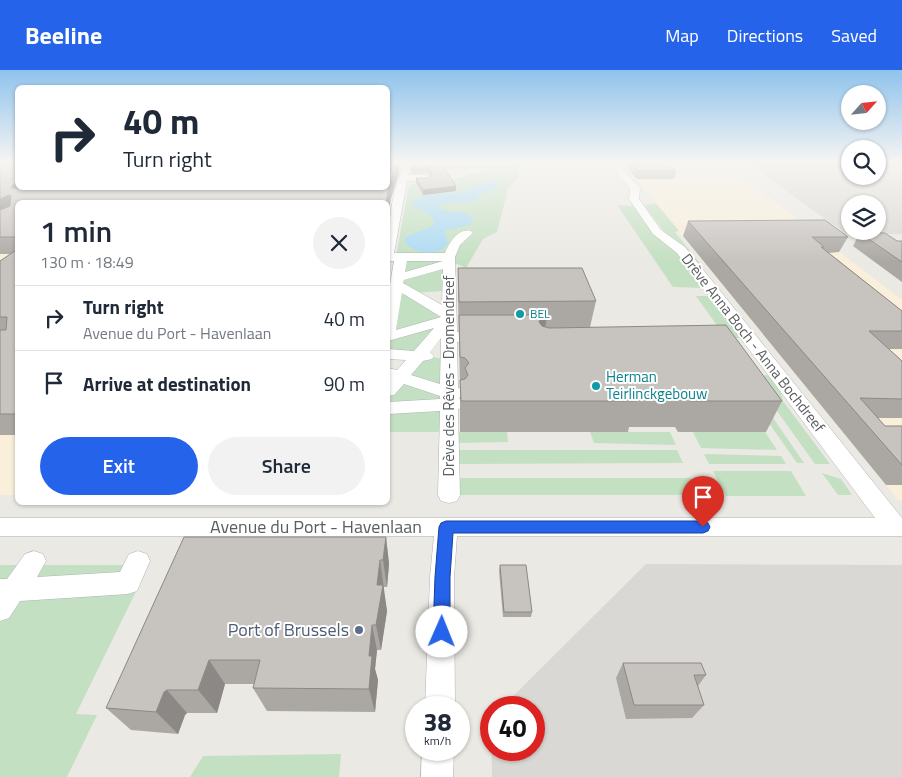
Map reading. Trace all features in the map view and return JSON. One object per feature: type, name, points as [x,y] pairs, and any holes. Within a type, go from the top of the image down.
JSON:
[{"type":"street","points":[[390,309],[394,271],[391,225],[399,196]]},
{"type":"street","name":"Drève Anna Boch - Anna Bochdreef","points":[[634,196],[634,199],[657,232],[681,250],[898,527]]},
{"type":"street","points":[[449,261],[455,243],[467,233]]},
{"type":"street","points":[[394,271],[449,261]]},
{"type":"street","points":[[394,271],[449,261]]},
{"type":"street","name":"Drève des Rêves - Dromendreef","points":[[449,261],[449,348],[453,398],[449,495]]},
{"type":"street","points":[[394,271],[412,293],[449,318]]},
{"type":"street","points":[[412,293],[449,292]]},
{"type":"street","points":[[390,328],[449,318]]},
{"type":"street","points":[[394,374],[418,356],[449,318]]},
{"type":"street","points":[[390,354],[418,356],[449,348],[500,343]]},
{"type":"street","points":[[394,374],[453,398]]},
{"type":"street","points":[[390,408],[453,398]]},
{"type":"street","name":"Avenue du Port - Havenlaan","points":[[0,527],[898,527]]},
{"type":"street","points":[[440,696],[442,577],[446,527]]},
{"type":"street","points":[[4,597],[34,561]]},
{"type":"street","points":[[4,597],[128,583],[138,561]]},
{"type":"street","points":[[436,777],[437,761]]},
{"type":"shaded area","points":[[650,196],[767,196],[902,300],[902,500],[898,500],[676,228],[668,227],[661,221],[657,204]]},
{"type":"shaded area","points":[[794,196],[841,196],[841,230]]},
{"type":"shaded area","points":[[886,196],[902,196],[902,234],[886,234]]},
{"type":"shaded area","points":[[15,221],[15,495],[0,495],[0,231]]},
{"type":"shaded area","points":[[646,564],[902,565],[902,777],[492,777],[492,761],[545,761],[545,696],[513,696]]},
{"type":"green space","points":[[407,196],[506,196],[497,232],[483,239],[466,268],[455,263],[401,275],[396,256]]},
{"type":"green space","points":[[656,203],[679,231],[675,232],[702,266],[699,266],[668,237],[645,205]]},
{"type":"green space","points":[[617,205],[635,206],[674,248],[704,288],[673,287]]},
{"type":"green space","points":[[444,266],[443,291],[413,293],[400,285],[401,277]]},
{"type":"green space","points":[[411,294],[443,313],[443,320],[392,335],[398,295]]},
{"type":"green space","points":[[696,296],[711,296],[742,338],[726,338]]},
{"type":"green space","points":[[442,322],[417,354],[390,353],[391,337]]},
{"type":"green space","points":[[419,357],[442,358],[441,389],[403,376]]},
{"type":"green space","points":[[771,375],[780,390],[783,401],[830,464],[815,464],[752,376]]},
{"type":"green space","points":[[400,378],[441,392],[441,404],[390,407],[390,391]]},
{"type":"green space","points":[[441,407],[440,432],[390,432],[390,410]]},
{"type":"green space","points":[[771,415],[804,463],[797,463],[764,416]]},
{"type":"green space","points":[[457,432],[507,432],[508,442],[457,443]]},
{"type":"green space","points":[[590,432],[670,432],[676,445],[594,443]]},
{"type":"green space","points":[[693,432],[765,432],[777,450],[701,448]]},
{"type":"green space","points":[[457,450],[677,450],[683,463],[457,464]]},
{"type":"green space","points":[[704,454],[781,456],[786,464],[709,464]]},
{"type":"green space","points":[[713,471],[791,471],[806,496],[726,496]]},
{"type":"green space","points":[[822,473],[841,479],[852,495],[838,495]]},
{"type":"green space","points":[[458,478],[691,478],[699,495],[458,495]]},
{"type":"green space","points":[[0,565],[149,565],[76,714],[97,715],[67,777],[0,777]]},
{"type":"green space","points":[[341,754],[339,777],[190,777],[203,756]]},
{"type":"water","points":[[479,196],[475,202],[446,203],[439,206],[442,210],[465,213],[474,219],[469,225],[444,231],[448,243],[434,252],[422,252],[406,244],[405,239],[408,236],[428,228],[434,222],[430,215],[413,206],[412,203],[421,197]]},
{"type":"building","points":[[11,196],[387,196],[386,200],[15,200],[15,237],[0,237],[0,210],[10,206]]},
{"type":"building","points":[[825,220],[841,232],[841,237],[812,237],[824,247],[821,247],[902,311],[902,331],[869,331],[902,361],[902,399],[860,398],[885,426],[902,426],[902,465],[688,221]]},
{"type":"building","points":[[886,234],[897,241],[902,241],[902,262],[870,240],[886,240]]},
{"type":"building","points":[[15,251],[15,414],[0,414],[0,330],[6,330],[7,317],[0,317],[0,261]]},
{"type":"building","points":[[458,268],[582,268],[596,301],[459,302]]},
{"type":"building","points":[[459,315],[547,315],[541,317],[539,322],[542,326],[549,328],[726,325],[782,401],[690,401],[687,396],[635,396],[637,401],[461,401],[460,380],[465,379],[468,375],[465,368],[469,363],[465,358],[460,357]]},
{"type":"building","points":[[184,537],[386,537],[383,560],[380,560],[377,585],[383,585],[376,625],[372,625],[369,656],[372,656],[369,689],[253,688],[260,660],[209,660],[198,690],[167,690],[164,692],[156,712],[106,708]]},
{"type":"building","points":[[500,565],[526,565],[532,612],[504,612]]},
{"type":"building","points":[[623,663],[701,663],[706,675],[694,675],[704,705],[634,705]]},
{"type":"place","name":"BEL","points":[[520,314]]},
{"type":"place","name":"Herman Teirlinckgebouw","points":[[596,386]]},
{"type":"place","name":"Port of Brussels","points":[[359,630]]},
{"type":"route","points":[[442,632],[442,577],[446,527],[703,527]]}]
